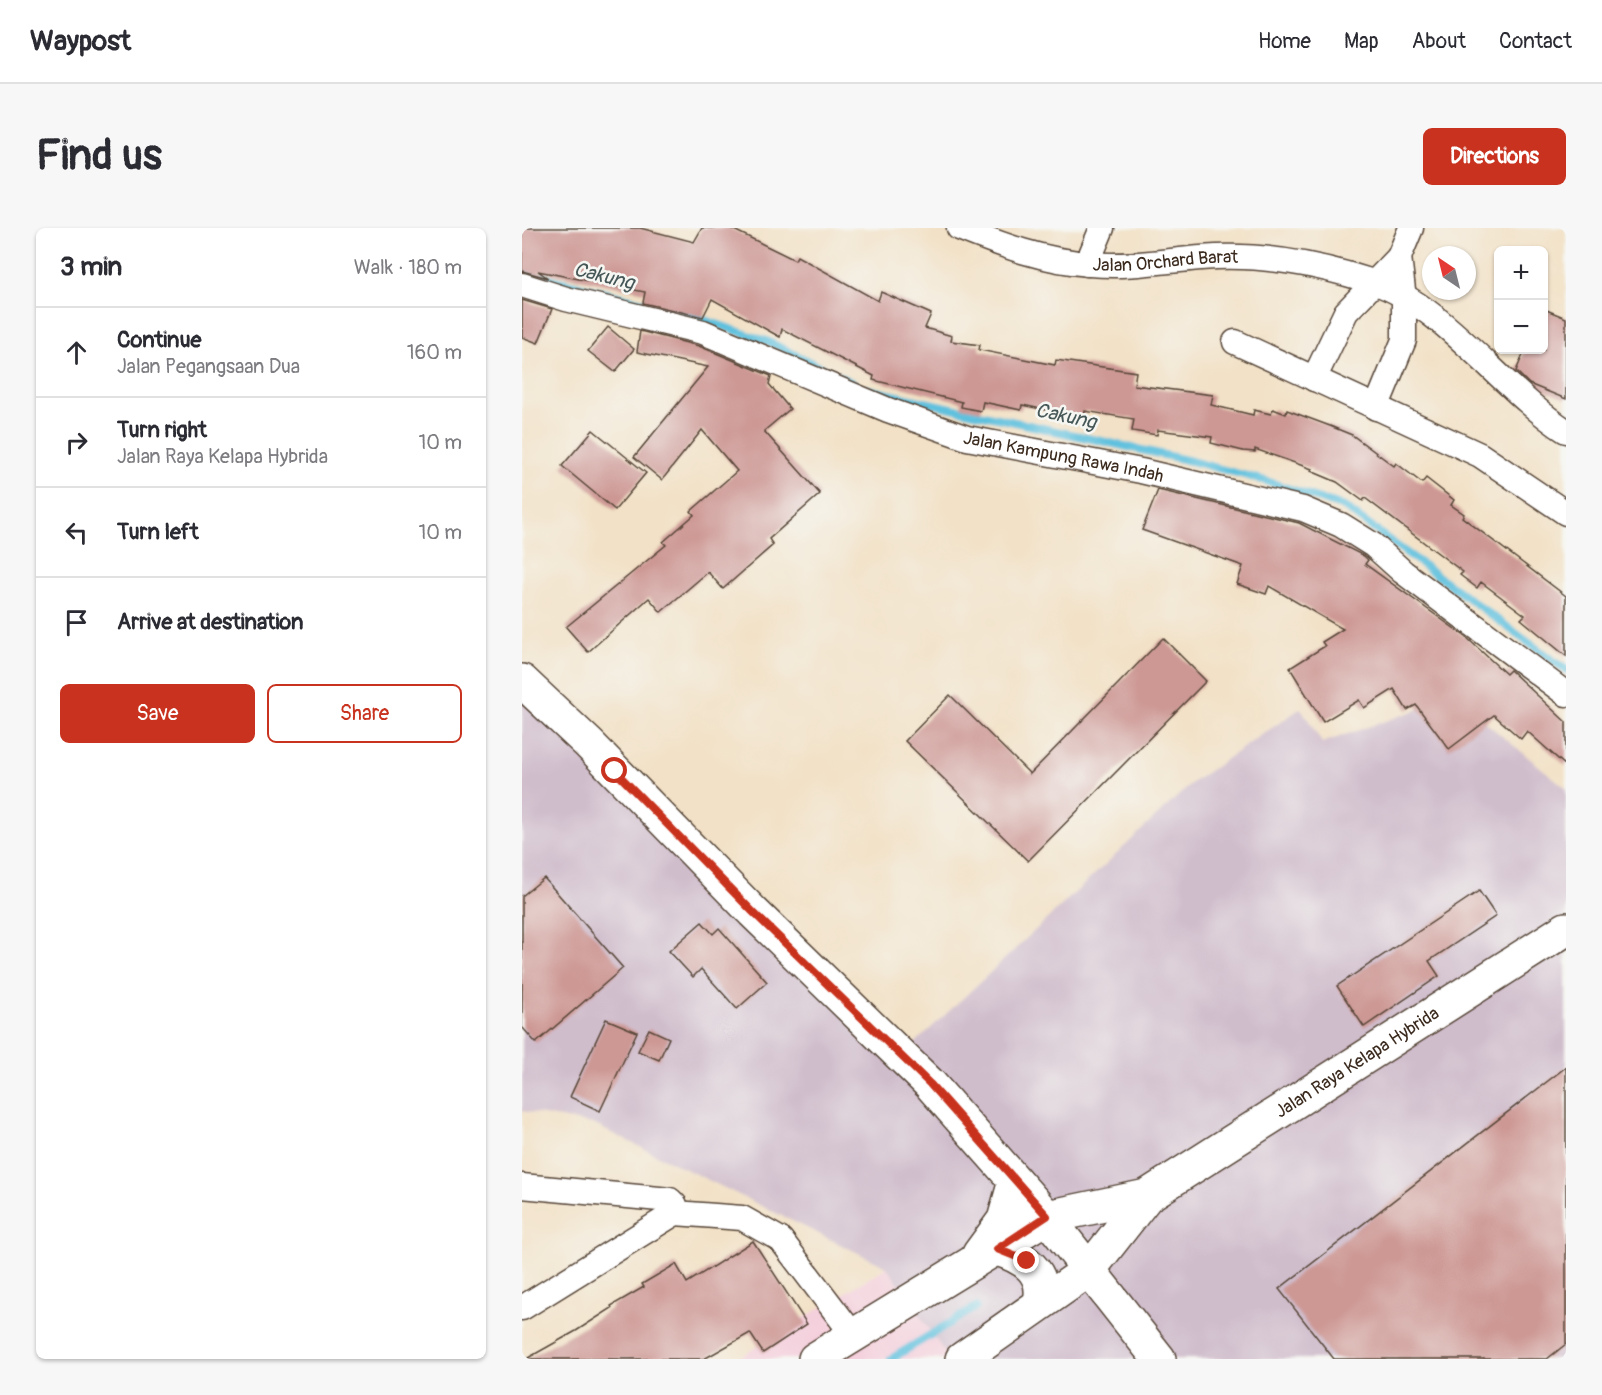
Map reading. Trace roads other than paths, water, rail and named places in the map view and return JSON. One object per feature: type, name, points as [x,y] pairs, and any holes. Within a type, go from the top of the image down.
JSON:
[{"type":"main road","points":[[522,681],[589,744],[753,912],[930,1084],[1047,1216],[1159,1359]]},
{"type":"main road","name":"Jalan Raya Kelapa Hybrida","points":[[962,1359],[1040,1302],[1089,1270],[1147,1196],[1566,929]]},
{"type":"main road","points":[[960,1272],[978,1256],[1004,1220],[1015,1181]]},
{"type":"main road","name":"Jalan Raya Kelapa Hybrida","points":[[815,1359],[960,1272],[1047,1216],[1147,1196]]},
{"type":"main road","points":[[997,1249],[1018,1256],[1034,1269],[1041,1286],[1040,1302]]},
{"type":"street","name":"Jalan Orchard Barat","points":[[959,228],[1011,249],[1087,264],[1133,266],[1217,257],[1294,262],[1375,282],[1434,316],[1542,416],[1566,431]]},
{"type":"street","points":[[1087,264],[1102,228]]},
{"type":"street","points":[[1314,379],[1346,312],[1399,257],[1411,228]]},
{"type":"street","points":[[1376,408],[1404,340],[1404,298],[1399,257]]},
{"type":"street","name":"Jalan Kampung Rawa Indah","points":[[522,285],[566,299],[703,332],[888,411],[967,438],[1153,474],[1304,509],[1341,525],[1372,545],[1403,572],[1566,694]]},
{"type":"street","points":[[1235,342],[1480,456],[1566,513]]},
{"type":"street","points":[[522,1186],[670,1200],[675,1205],[675,1213]]},
{"type":"street","points":[[522,1308],[675,1213],[742,1218],[781,1240],[854,1336]]},
{"type":"waterway","name":"Cakung","points":[[522,272],[681,312],[769,342],[855,384]]},
{"type":"waterway","name":"Cakung","points":[[866,389],[1191,461],[1266,481],[1344,507],[1566,670]]},
{"type":"waterway","points":[[891,1359],[976,1307]]}]
